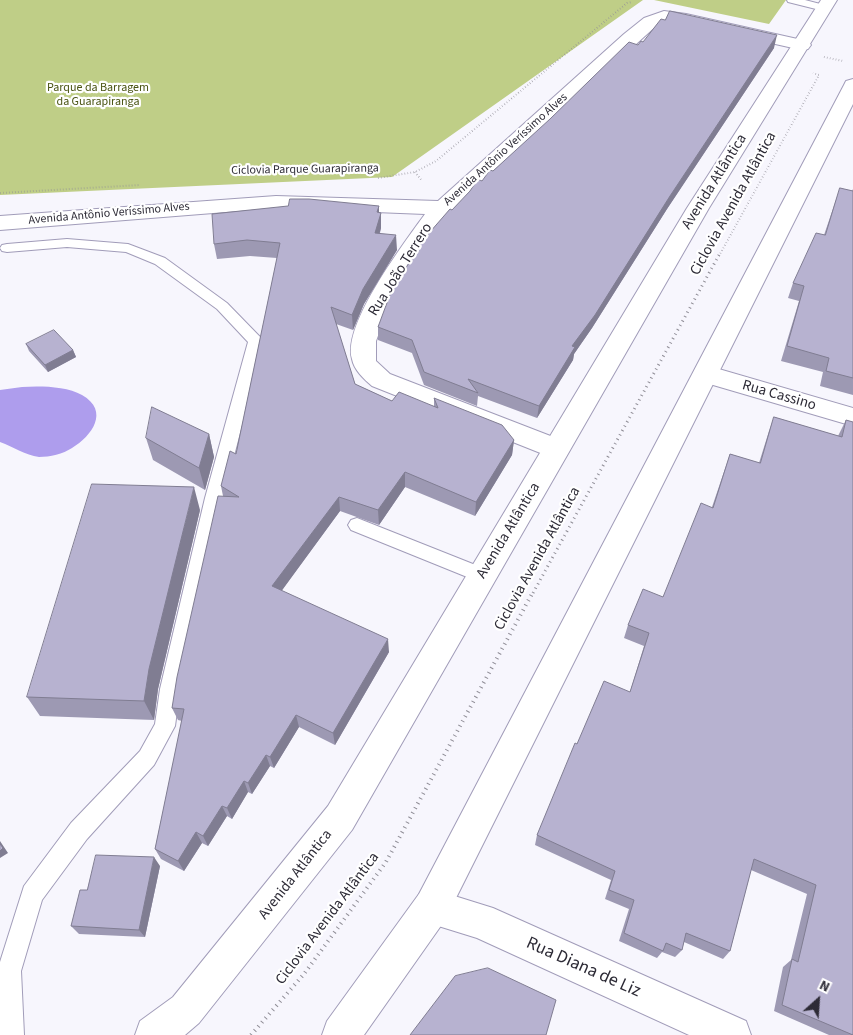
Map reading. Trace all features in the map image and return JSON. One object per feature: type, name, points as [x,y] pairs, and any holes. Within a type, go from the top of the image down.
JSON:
[{"type":"main road","name":"Avenida Atlântica","points":[[154,1035],[180,1027],[340,818],[698,208],[827,4]]},
{"type":"main road","name":"Avenida Antônio Veríssimo Alves","points":[[0,223],[276,202],[443,208],[630,38],[658,18],[664,16],[686,19],[802,45]]},
{"type":"main road","points":[[341,1035],[432,907],[853,85]]},
{"type":"main road","name":"Rua João Terrero","points":[[443,208],[436,214],[400,267],[370,320],[363,339],[363,357],[371,372],[381,380],[557,449]]},
{"type":"main road","name":"Rua Cassino","points":[[705,374],[853,417]]},
{"type":"main road","name":"Rua Diana de Liz","points":[[432,907],[480,921],[732,1035]]},
{"type":"lane","points":[[792,0],[827,4]]},
{"type":"lane","points":[[7,248],[67,243],[128,248],[160,261],[222,306],[256,340],[214,498],[170,689],[165,726],[147,758],[79,830],[32,894],[9,971],[12,1035]]},
{"type":"lane","points":[[357,525],[482,575]]},
{"type":"path","name":"Ciclovia Parque Guarapiranga","points":[[372,179],[415,172],[436,161],[627,3],[634,2]]},
{"type":"path","name":"Ciclovia Avenida Atlântica","points":[[251,1035],[304,974],[386,862],[417,802],[819,75]]},
{"type":"path","points":[[0,193],[140,185]]},
{"type":"green space","name":"Parque da Barragem da Guarapiranga","points":[[0,0],[643,0],[392,177],[0,195]]},
{"type":"green space","points":[[654,0],[786,0],[769,24]]},
{"type":"shaded area","points":[[22,387],[61,388],[76,392],[90,401],[95,408],[95,423],[86,437],[72,448],[48,456],[29,455],[0,442],[0,390]]},
{"type":"building","points":[[670,11],[777,35],[670,196],[595,315],[572,346],[575,347],[539,406],[468,379],[478,393],[424,372],[412,340],[378,327],[391,292],[423,240],[450,209],[452,210],[470,191],[478,179],[482,181],[490,170],[493,171],[550,119],[629,42],[638,45],[641,41],[643,42],[661,19],[665,20]]},
{"type":"building","points":[[840,188],[853,191],[853,378],[826,371],[829,358],[787,346],[804,286],[793,283],[816,233],[825,235]]},
{"type":"building","points":[[290,199],[379,206],[377,212],[381,213],[375,233],[396,235],[363,289],[352,315],[331,307],[355,384],[392,401],[399,392],[438,408],[434,398],[502,425],[514,440],[476,502],[405,472],[378,510],[339,497],[272,586],[388,639],[333,733],[296,715],[270,757],[266,755],[248,783],[244,781],[227,808],[222,806],[203,836],[196,832],[178,861],[155,849],[184,709],[172,708],[177,677],[218,496],[239,497],[221,486],[230,451],[236,454],[280,243],[247,240],[214,244],[212,214],[288,206]]},
{"type":"building","points":[[54,330],[73,350],[45,365],[26,344]]},
{"type":"building","points":[[152,407],[209,434],[199,468],[146,438]]},
{"type":"building","points":[[774,417],[842,437],[846,420],[853,422],[853,1035],[782,1005],[792,959],[798,962],[816,885],[754,859],[730,951],[686,933],[682,950],[666,943],[663,951],[624,933],[634,900],[609,890],[615,871],[537,835],[575,743],[577,744],[604,681],[630,692],[649,633],[628,625],[643,589],[663,597],[701,503],[713,508],[730,454],[760,463]]},
{"type":"building","points":[[92,484],[194,487],[149,669],[144,701],[27,697]]},
{"type":"building","points":[[96,855],[154,857],[139,930],[71,926],[80,890],[87,890]]},
{"type":"building","points":[[488,968],[556,1000],[546,1035],[410,1035],[455,976]]}]
